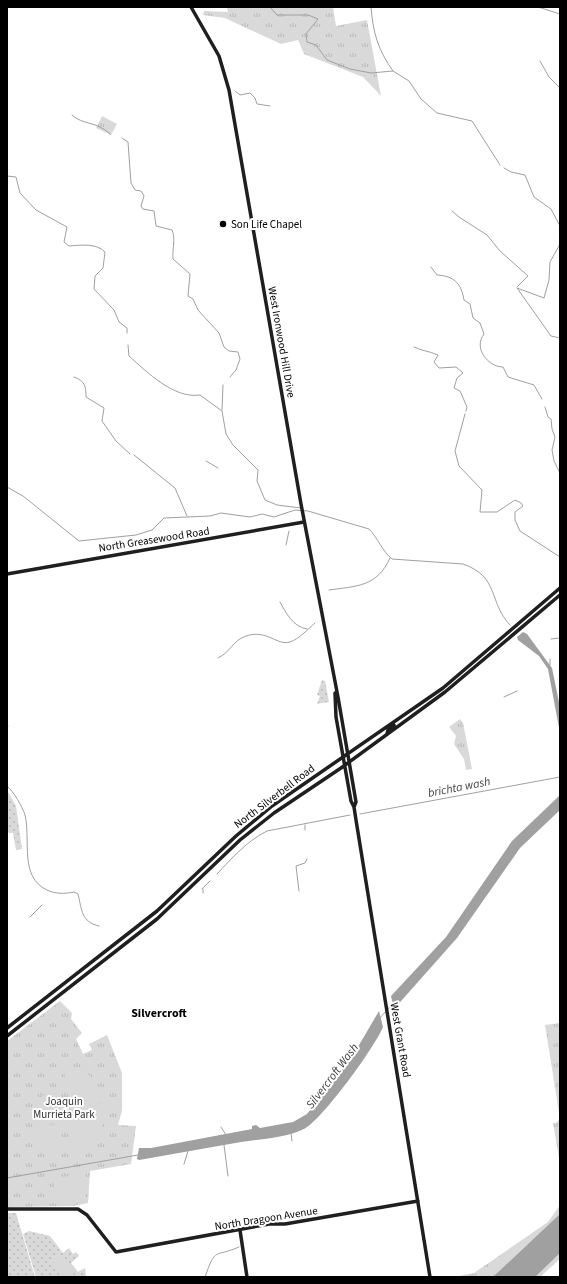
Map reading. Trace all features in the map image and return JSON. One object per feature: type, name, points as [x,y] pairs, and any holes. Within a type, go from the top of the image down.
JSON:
[{"type":"main road","name":"West Ironwood Hill Drive","points":[[191,7],[219,56],[226,74],[304,522],[348,753]]},
{"type":"main road","name":"North Greasewood Road","points":[[7,574],[304,522]]},
{"type":"main road","name":"North Silverbell Road","points":[[7,1028],[157,911],[236,836],[286,796],[404,716],[451,682],[560,588]]},
{"type":"main road","name":"North Silverbell Road","points":[[7,1036],[157,919],[240,840],[466,676],[560,596]]},
{"type":"main road","name":"West Ironwood Hill Drive","points":[[335,688],[336,717],[343,757]]},
{"type":"main road","points":[[387,734],[388,730],[404,716]]},
{"type":"main road","name":"West Grant Road","points":[[348,753],[356,802],[354,807]]},
{"type":"main road","name":"West Grant Road","points":[[343,757],[351,801],[354,807],[430,1277]]},
{"type":"main road","points":[[286,796],[291,802]]},
{"type":"main road","points":[[18,1020],[21,1025]]},
{"type":"main road","name":"North Dragoon Avenue","points":[[7,1209],[72,1208],[83,1212],[93,1221],[116,1252],[277,1223],[285,1224],[418,1201]]},
{"type":"main road","points":[[240,1230],[247,1277]]},
{"type":"green space","points":[[227,7],[333,7],[336,26],[367,20],[381,96],[363,77],[304,54],[298,40],[281,44],[225,18],[203,15],[204,11],[228,12]]},
{"type":"green space","points":[[102,116],[117,124],[111,135],[96,128]]},
{"type":"green space","points":[[322,680],[325,681],[329,702],[317,704],[320,696],[317,695]]},
{"type":"green space","points":[[460,719],[463,723],[472,769],[466,770],[464,759],[454,744],[456,736],[449,727]]},
{"type":"green space","points":[[7,790],[16,806],[22,849],[16,850],[13,833],[9,833],[7,829]]},
{"type":"green space","name":"Joaquin Murrieta Park","points":[[60,1001],[72,1013],[71,1019],[82,1033],[76,1039],[83,1054],[92,1050],[89,1044],[107,1035],[122,1073],[122,1111],[118,1125],[136,1126],[131,1164],[90,1171],[88,1203],[73,1206],[7,1207],[7,1041]]},
{"type":"green space","points":[[560,1023],[560,1119],[545,1025]]},
{"type":"green space","points":[[64,1070],[78,1070],[89,1075],[97,1084],[102,1097],[71,1103],[69,1102]]},
{"type":"green space","points":[[54,1092],[58,1116],[56,1118],[32,1122],[31,1116],[33,1106],[43,1095]]},
{"type":"green space","points":[[104,1103],[104,1120],[98,1134],[87,1145],[72,1151],[64,1112],[65,1110]]},
{"type":"green space","points":[[560,1119],[560,1164],[553,1123],[556,1123]]},
{"type":"green space","points":[[57,1124],[59,1125],[64,1149],[53,1150],[39,1143],[34,1134],[33,1128]]},
{"type":"green space","points":[[69,1176],[76,1179],[80,1184],[85,1198],[56,1203],[53,1178]]},
{"type":"green space","points":[[560,1205],[560,1259],[540,1277],[454,1277],[474,1273],[548,1222]]},
{"type":"green space","points":[[7,1213],[16,1213],[35,1277],[7,1277]]},
{"type":"green space","points":[[29,1231],[50,1236],[63,1253],[69,1248],[73,1254],[76,1252],[79,1256],[71,1263],[78,1272],[85,1268],[86,1277],[36,1277],[23,1234]]},
{"type":"green space","points":[[59,1253],[74,1274],[71,1277],[64,1277],[51,1259]]},
{"type":"shaded area","points":[[523,632],[527,634],[552,668],[560,707],[560,733],[548,669],[539,656],[518,640],[517,637]]},
{"type":"shaded area","points":[[560,795],[560,810],[520,848],[457,938],[394,1009],[391,996],[446,937],[512,841]]},
{"type":"shaded area","points":[[379,1011],[383,1027],[370,1050],[335,1098],[312,1123],[304,1129],[273,1138],[241,1142],[139,1160],[137,1159],[139,1148],[151,1148],[252,1129],[252,1126],[256,1125],[260,1128],[293,1122],[307,1114],[355,1052]]},
{"type":"shaded area","points":[[560,1214],[560,1253],[535,1277],[493,1277]]},
{"type":"waterway","points":[[270,7],[277,15],[308,15],[318,19],[306,34],[307,42],[316,45],[327,60],[350,69],[371,73],[393,71],[409,81],[421,99],[437,113],[472,121],[500,165]]},
{"type":"waterway","points":[[371,7],[377,41],[393,71]]},
{"type":"waterway","points":[[538,7],[560,14]]},
{"type":"waterway","points":[[560,7],[560,14]]},
{"type":"waterway","points":[[540,61],[549,77],[560,88]]},
{"type":"waterway","points":[[235,91],[240,95],[250,93],[255,98],[257,104],[270,106]]},
{"type":"waterway","points":[[72,115],[80,120],[100,127],[110,134]]},
{"type":"waterway","points":[[122,138],[128,142],[131,183],[135,190],[141,191],[144,196],[141,206],[143,209],[154,211],[156,226],[172,230],[174,237],[173,259],[190,274],[188,296],[193,299],[198,310],[219,333],[224,347],[229,351],[238,352],[240,359],[236,370],[230,377]]},
{"type":"waterway","points":[[504,168],[511,172],[525,175],[534,197],[551,209],[560,226]]},
{"type":"waterway","points":[[7,176],[16,177],[20,193],[36,210],[67,227],[64,242],[69,246],[93,246],[98,247],[105,252],[103,268],[95,276],[94,289],[114,310],[119,322],[127,328],[127,333]]},
{"type":"waterway","points":[[452,211],[487,235],[500,251],[528,276],[517,287]]},
{"type":"waterway","points":[[560,244],[550,262],[549,280],[544,298],[517,288],[551,336],[560,338]]},
{"type":"waterway","points":[[431,267],[437,275],[448,277],[459,285],[464,300],[470,304],[473,318],[480,323],[484,334],[481,339],[481,351],[487,360],[492,364],[503,367],[508,377],[534,385],[542,399]]},
{"type":"waterway","points":[[128,345],[129,356],[162,383],[180,393],[200,395],[222,411],[226,434],[233,445],[258,470],[257,481],[265,500],[277,505],[301,508]]},
{"type":"waterway","points":[[414,347],[438,355],[434,362],[439,368],[456,367],[463,373],[457,378],[454,388],[460,391],[467,407],[466,411]]},
{"type":"waterway","points":[[74,377],[83,382],[86,390],[86,397],[104,408],[102,421],[116,441],[130,454]]},
{"type":"waterway","points":[[222,410],[223,385]]},
{"type":"waterway","points":[[545,407],[548,417],[551,419],[555,437],[552,450],[554,461],[560,473]]},
{"type":"waterway","points":[[465,414],[455,451],[459,466],[482,490],[480,512],[497,512],[515,500],[521,503],[523,506],[515,512],[515,520],[520,531],[560,557]]},
{"type":"waterway","points":[[134,455],[175,488],[187,516]]},
{"type":"waterway","points":[[206,461],[218,468]]},
{"type":"waterway","points":[[7,487],[23,496],[79,541],[136,535],[152,530],[164,518],[210,516],[221,513],[250,517],[262,514],[274,517],[295,510],[308,511],[369,529],[385,552],[392,559],[463,564],[475,569],[488,583],[503,616],[510,625]]},
{"type":"waterway","points":[[286,545],[289,531]]},
{"type":"waterway","points":[[329,590],[357,586],[372,580],[385,568],[390,558]]},
{"type":"waterway","points":[[280,602],[287,615],[302,628],[307,629]]},
{"type":"waterway","points":[[218,658],[226,653],[241,638],[246,636],[253,634],[266,636],[285,643],[293,641],[315,623]]},
{"type":"waterway","points":[[551,639],[560,638]]},
{"type":"waterway","points":[[550,659],[550,665]]},
{"type":"waterway","points":[[504,697],[517,691]]},
{"type":"waterway","name":"brichta wash","points":[[360,814],[560,777]]},
{"type":"waterway","points":[[7,786],[18,799],[25,815],[27,825],[29,867],[38,884],[53,892],[74,892],[78,894],[83,914],[89,922],[99,926]]},
{"type":"waterway","name":"brichta wash","points":[[217,874],[246,845],[267,831],[350,815]]},
{"type":"waterway","name":"brichta wash","points":[[305,825],[305,830]]},
{"type":"waterway","points":[[299,891],[296,866],[305,863],[307,859]]},
{"type":"waterway","name":"brichta wash","points":[[202,889],[210,881]]},
{"type":"waterway","points":[[30,917],[42,905]]},
{"type":"waterway","name":"Silvercroft Wash","points":[[388,1009],[392,1004]]},
{"type":"waterway","name":"Silvercroft Wash","points":[[380,1018],[386,1011]]},
{"type":"waterway","points":[[221,1127],[226,1135]]},
{"type":"waterway","points":[[291,1133],[292,1141]]},
{"type":"waterway","points":[[224,1145],[228,1176]]},
{"type":"waterway","points":[[184,1164],[188,1151]]},
{"type":"waterway","name":"Silvercroft Wash","points":[[7,1178],[138,1155]]},
{"type":"waterway","points":[[205,1277],[211,1261],[217,1254],[239,1247]]},
{"type":"place","name":"Son Life Chapel","points":[[223,224]]},
{"type":"district","name":"Silvercroft","points":[[159,1013]]}]
